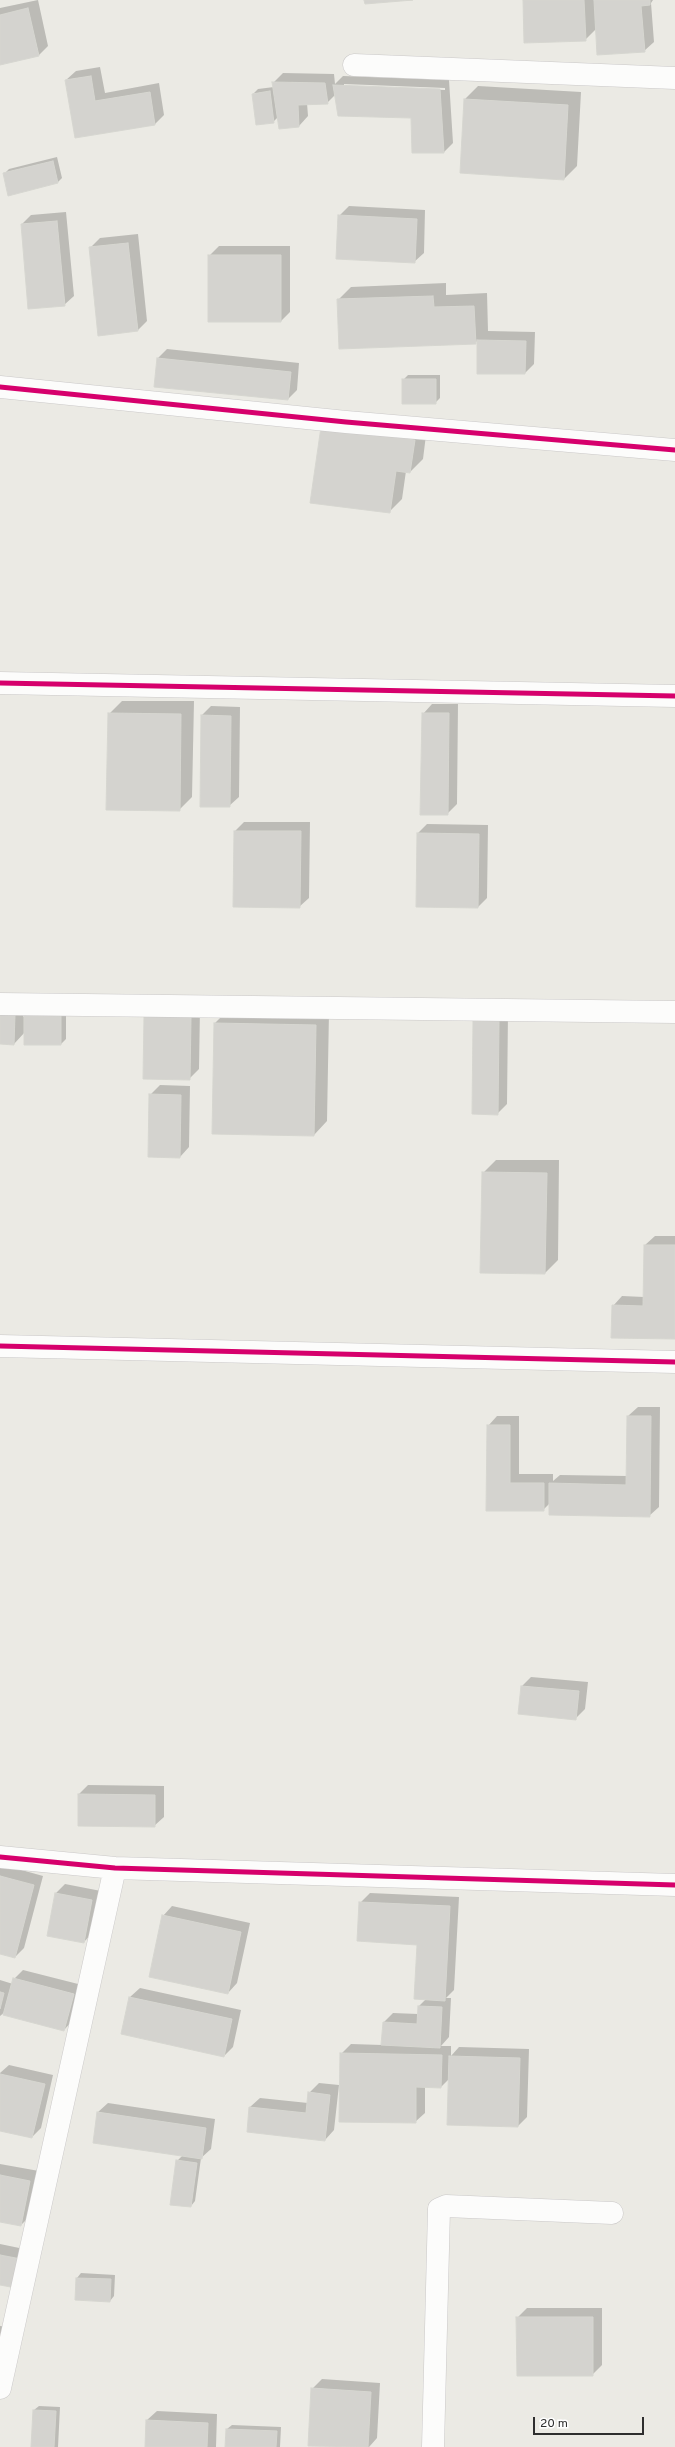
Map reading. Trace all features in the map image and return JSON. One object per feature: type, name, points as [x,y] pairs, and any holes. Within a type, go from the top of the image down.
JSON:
[{"type":"street","points":[[354,65],[675,78]]},
{"type":"street","points":[[0,387],[346,422],[675,450]]},
{"type":"street","points":[[0,684],[675,696]]},
{"type":"street","points":[[0,1004],[675,1012]]},
{"type":"street","points":[[0,1346],[675,1362]]},
{"type":"street","points":[[0,1857],[115,1868],[675,1885]]},
{"type":"street","points":[[0,2388],[115,1868]]},
{"type":"street","points":[[433,2447],[439,2209],[446,2206],[612,2213]]},
{"type":"building","points":[[364,0],[413,0],[365,4]]},
{"type":"building","points":[[523,0],[584,0],[586,41],[524,43]]},
{"type":"building","points":[[594,0],[650,0],[650,5],[641,6],[645,52],[597,55]]},
{"type":"building","points":[[28,8],[39,56],[0,65],[0,15]]},
{"type":"building","points":[[91,76],[95,101],[150,92],[155,125],[75,138],[65,80]]},
{"type":"building","points":[[272,82],[325,83],[328,104],[298,105],[299,127],[279,129]]},
{"type":"building","points":[[333,85],[440,89],[444,153],[412,153],[411,118],[338,116]]},
{"type":"building","points":[[270,91],[274,123],[256,125],[252,94]]},
{"type":"building","points":[[464,99],[568,105],[564,180],[460,173]]},
{"type":"building","points":[[53,161],[58,183],[8,196],[3,173]]},
{"type":"building","points":[[338,215],[417,219],[415,263],[336,259]]},
{"type":"building","points":[[57,221],[65,306],[28,309],[21,224]]},
{"type":"building","points":[[128,243],[138,331],[98,336],[89,247]]},
{"type":"building","points":[[208,255],[281,255],[281,322],[208,322]]},
{"type":"building","points":[[433,296],[434,307],[474,306],[476,344],[339,349],[337,299]]},
{"type":"building","points":[[477,340],[526,341],[525,374],[477,374]]},
{"type":"building","points":[[157,358],[291,372],[288,400],[154,387]]},
{"type":"building","points":[[402,379],[436,379],[436,404],[402,404]]},
{"type":"building","points":[[321,427],[415,440],[410,473],[396,471],[390,513],[310,503]]},
{"type":"building","points":[[108,713],[181,714],[180,811],[106,810]]},
{"type":"building","points":[[422,713],[449,713],[448,815],[420,815]]},
{"type":"building","points":[[201,715],[231,716],[230,807],[200,807]]},
{"type":"building","points":[[234,831],[301,831],[300,908],[233,907]]},
{"type":"building","points":[[417,833],[479,834],[478,908],[416,907]]},
{"type":"building","points":[[0,1014],[15,1014],[14,1045],[0,1044]]},
{"type":"building","points":[[24,1015],[61,1016],[61,1045],[24,1045]]},
{"type":"building","points":[[144,1016],[191,1017],[190,1080],[143,1079]]},
{"type":"building","points":[[473,1021],[499,1021],[498,1115],[472,1114]]},
{"type":"building","points":[[214,1023],[316,1025],[314,1136],[212,1134]]},
{"type":"building","points":[[149,1094],[181,1095],[180,1158],[148,1157]]},
{"type":"building","points":[[482,1172],[547,1173],[545,1274],[480,1273]]},
{"type":"building","points":[[644,1245],[675,1245],[675,1339],[611,1338],[612,1305],[643,1306]]},
{"type":"building","points":[[627,1416],[651,1416],[650,1517],[549,1515],[549,1483],[626,1485]]},
{"type":"building","points":[[487,1425],[510,1425],[510,1483],[544,1483],[544,1511],[486,1511]]},
{"type":"building","points":[[521,1686],[579,1691],[576,1720],[518,1714]]},
{"type":"building","points":[[78,1794],[155,1795],[155,1827],[78,1826]]},
{"type":"building","points":[[0,1876],[34,1885],[15,1958],[0,1954]]},
{"type":"building","points":[[55,1893],[92,1900],[84,1943],[47,1936]]},
{"type":"building","points":[[359,1902],[450,1906],[445,2001],[414,1999],[417,1945],[357,1941]]},
{"type":"building","points":[[162,1915],[241,1932],[228,1994],[149,1977]]},
{"type":"building","points":[[13,1978],[74,1994],[64,2031],[3,2015]]},
{"type":"building","points":[[0,1992],[4,1993],[0,2009]]},
{"type":"building","points":[[129,1997],[232,2019],[224,2057],[121,2034]]},
{"type":"building","points":[[418,2006],[442,2007],[440,2048],[381,2045],[383,2022],[417,2024]]},
{"type":"building","points":[[340,2053],[442,2055],[441,2088],[416,2087],[416,2123],[339,2122]]},
{"type":"building","points":[[449,2056],[520,2058],[518,2127],[447,2125]]},
{"type":"building","points":[[0,2074],[45,2084],[32,2138],[0,2131]]},
{"type":"building","points":[[308,2092],[330,2095],[325,2141],[247,2132],[249,2107],[306,2113]]},
{"type":"building","points":[[97,2112],[206,2128],[202,2159],[93,2143]]},
{"type":"building","points":[[176,2160],[197,2163],[191,2207],[170,2205]]},
{"type":"building","points":[[0,2175],[30,2181],[21,2226],[0,2222]]},
{"type":"building","points":[[0,2255],[21,2259],[16,2288],[0,2285]]},
{"type":"building","points":[[76,2278],[111,2279],[110,2302],[75,2300]]},
{"type":"building","points":[[516,2317],[593,2317],[593,2376],[517,2376]]},
{"type":"building","points":[[311,2388],[371,2392],[368,2447],[308,2446]]},
{"type":"building","points":[[33,2410],[56,2411],[54,2447],[31,2447]]},
{"type":"building","points":[[146,2420],[208,2423],[207,2447],[145,2447]]},
{"type":"building","points":[[226,2429],[277,2431],[276,2447],[225,2447]]},
{"type":"cycle path","points":[[0,387],[346,422],[675,450]]},
{"type":"cycle path","points":[[0,683],[675,696]]},
{"type":"cycle path","points":[[0,1346],[675,1362]]},
{"type":"cycle path","points":[[0,1857],[115,1868],[675,1885]]}]
